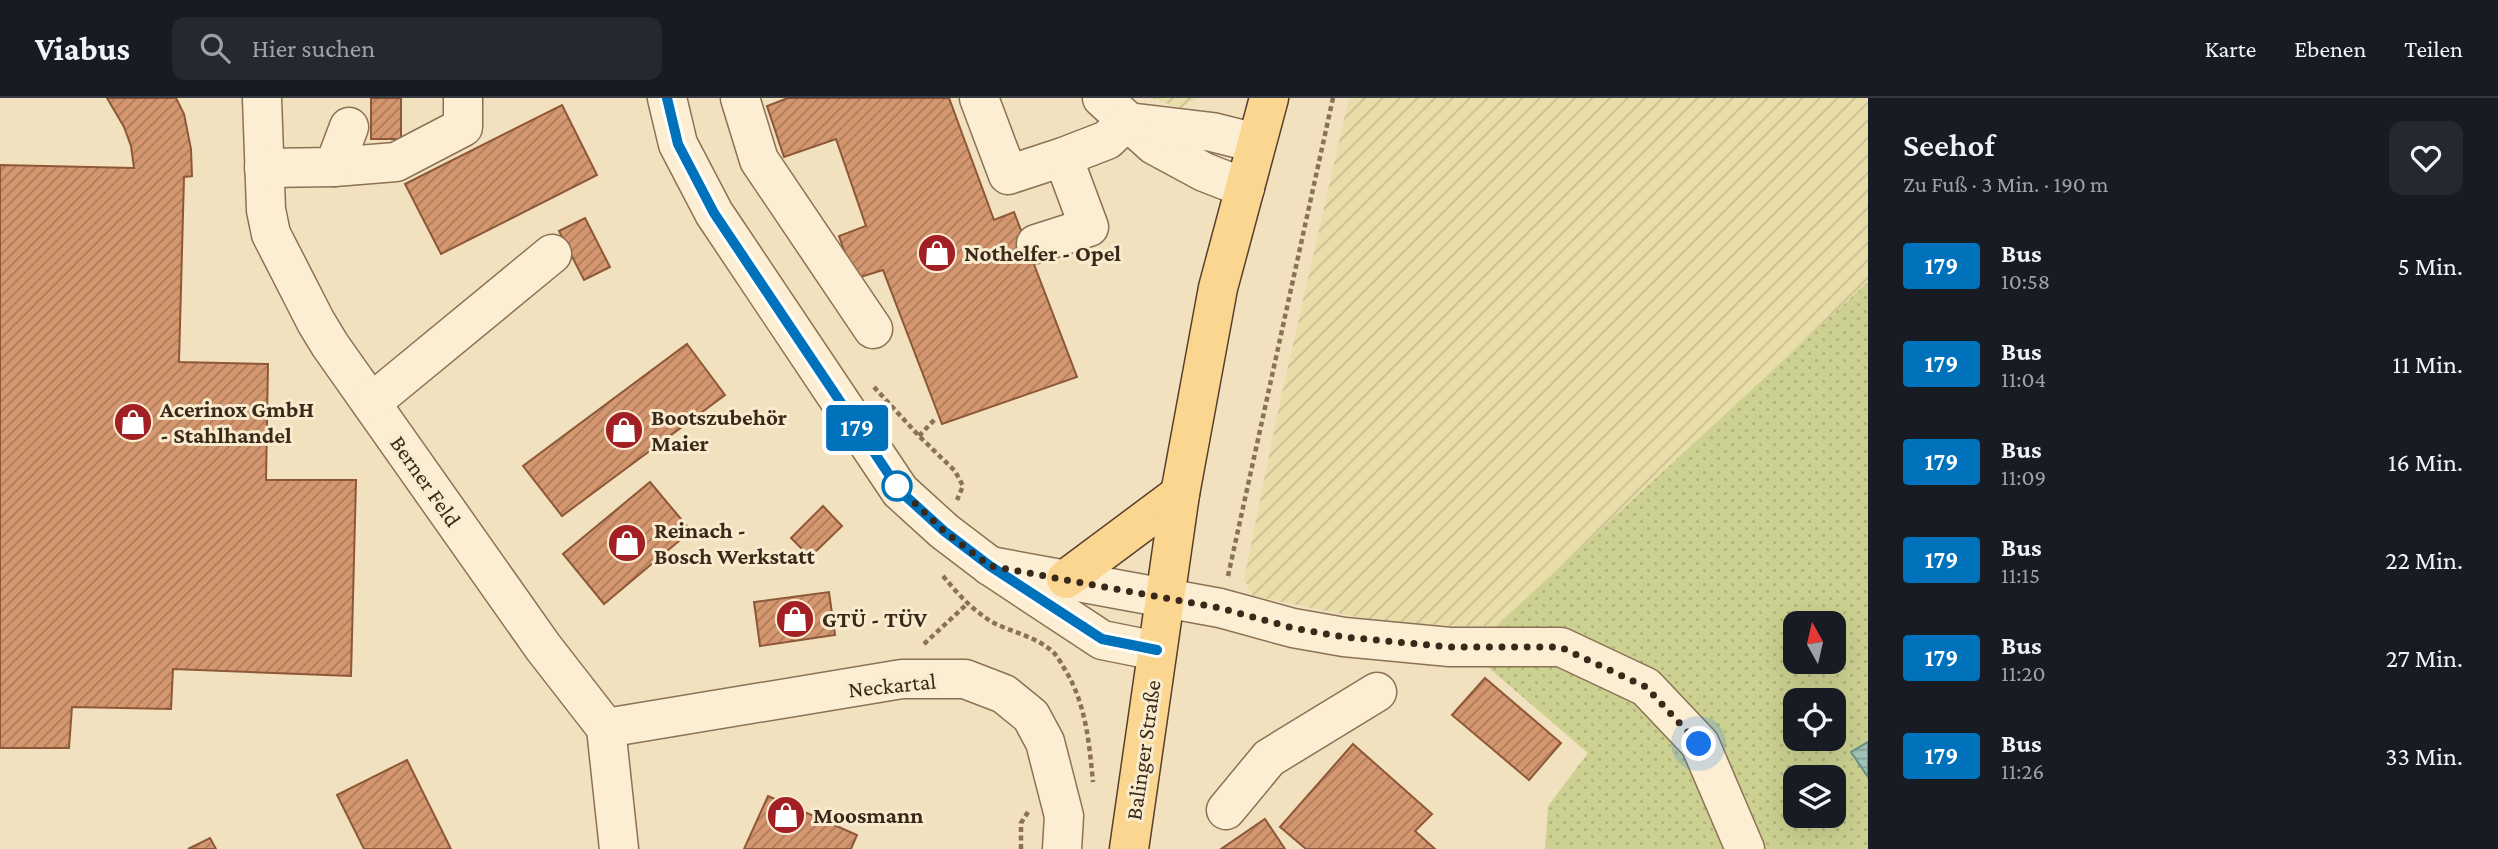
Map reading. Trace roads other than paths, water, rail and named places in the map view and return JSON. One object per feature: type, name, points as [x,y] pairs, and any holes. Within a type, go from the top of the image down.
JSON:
[{"type":"main road","name":"Balinger Straße","points":[[1129,849],[1180,494],[1218,288],[1269,98]]},
{"type":"main road","points":[[1066,579],[1180,494]]},
{"type":"street","name":"Berner Feld","points":[[262,98],[266,210],[271,234],[316,322],[543,647],[606,729]]},
{"type":"street","points":[[264,168],[334,167],[396,162],[463,127],[463,98]]},
{"type":"street","points":[[667,98],[678,144],[714,213],[900,491],[944,531],[990,566],[1102,639],[1157,650]]},
{"type":"street","points":[[740,98],[759,160],[873,329]]},
{"type":"street","points":[[979,98],[1008,175],[1107,140],[1114,110]]},
{"type":"street","points":[[1114,110],[1256,143]]},
{"type":"street","points":[[1114,110],[1154,145],[1204,172],[1245,188]]},
{"type":"street","points":[[334,167],[349,127]]},
{"type":"street","points":[[1036,244],[1090,226],[1063,156]]},
{"type":"street","points":[[371,403],[552,254]]},
{"type":"street","points":[[990,566],[1220,608],[1293,628],[1344,637],[1450,647],[1560,647],[1646,687],[1699,744],[1745,849]]},
{"type":"street","name":"Neckartal","points":[[606,729],[902,679],[965,678],[1004,694],[1031,716],[1045,742],[1059,797],[1063,816],[1062,849]]},
{"type":"street","points":[[1226,810],[1269,758],[1377,692]]},
{"type":"street","points":[[606,729],[620,849]]},
{"type":"water","points":[[1868,742],[1868,777],[1851,752]]},
{"type":"place","name":"Nothelfer - Opel","points":[[937,253]]},
{"type":"place","name":"Acerinox GmbH - Stahlhandel","points":[[133,422]]},
{"type":"place","name":"Bootszubehör Maier","points":[[624,430]]},
{"type":"place","name":"Reinach - Bosch Werkstatt","points":[[627,543]]},
{"type":"place","name":"GTÜ - TÜV","points":[[795,619]]},
{"type":"place","name":"Moosmann","points":[[786,815]]}]
